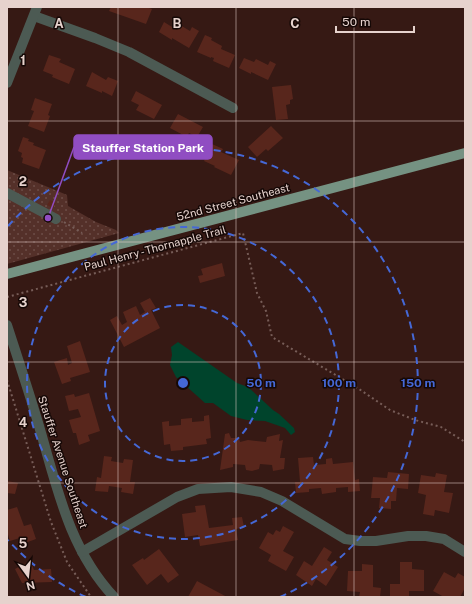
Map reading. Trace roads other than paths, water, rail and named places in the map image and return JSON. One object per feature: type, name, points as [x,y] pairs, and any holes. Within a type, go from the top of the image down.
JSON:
[{"type":"main road","name":"52nd Street Southeast","points":[[7,274],[465,153]]},
{"type":"street","points":[[7,83],[9,70],[35,11],[129,52],[233,108]]},
{"type":"street","points":[[7,194],[56,219]]},
{"type":"street","name":"Stauffer Avenue Southeast","points":[[7,325],[73,535],[100,580],[114,597]]},
{"type":"street","points":[[82,552],[177,497],[198,489],[231,487],[261,492],[282,501],[345,539],[376,541],[408,536],[426,536],[444,539],[465,552]]},
{"type":"place","name":"Stauffer Station Park","points":[[48,218]]}]
